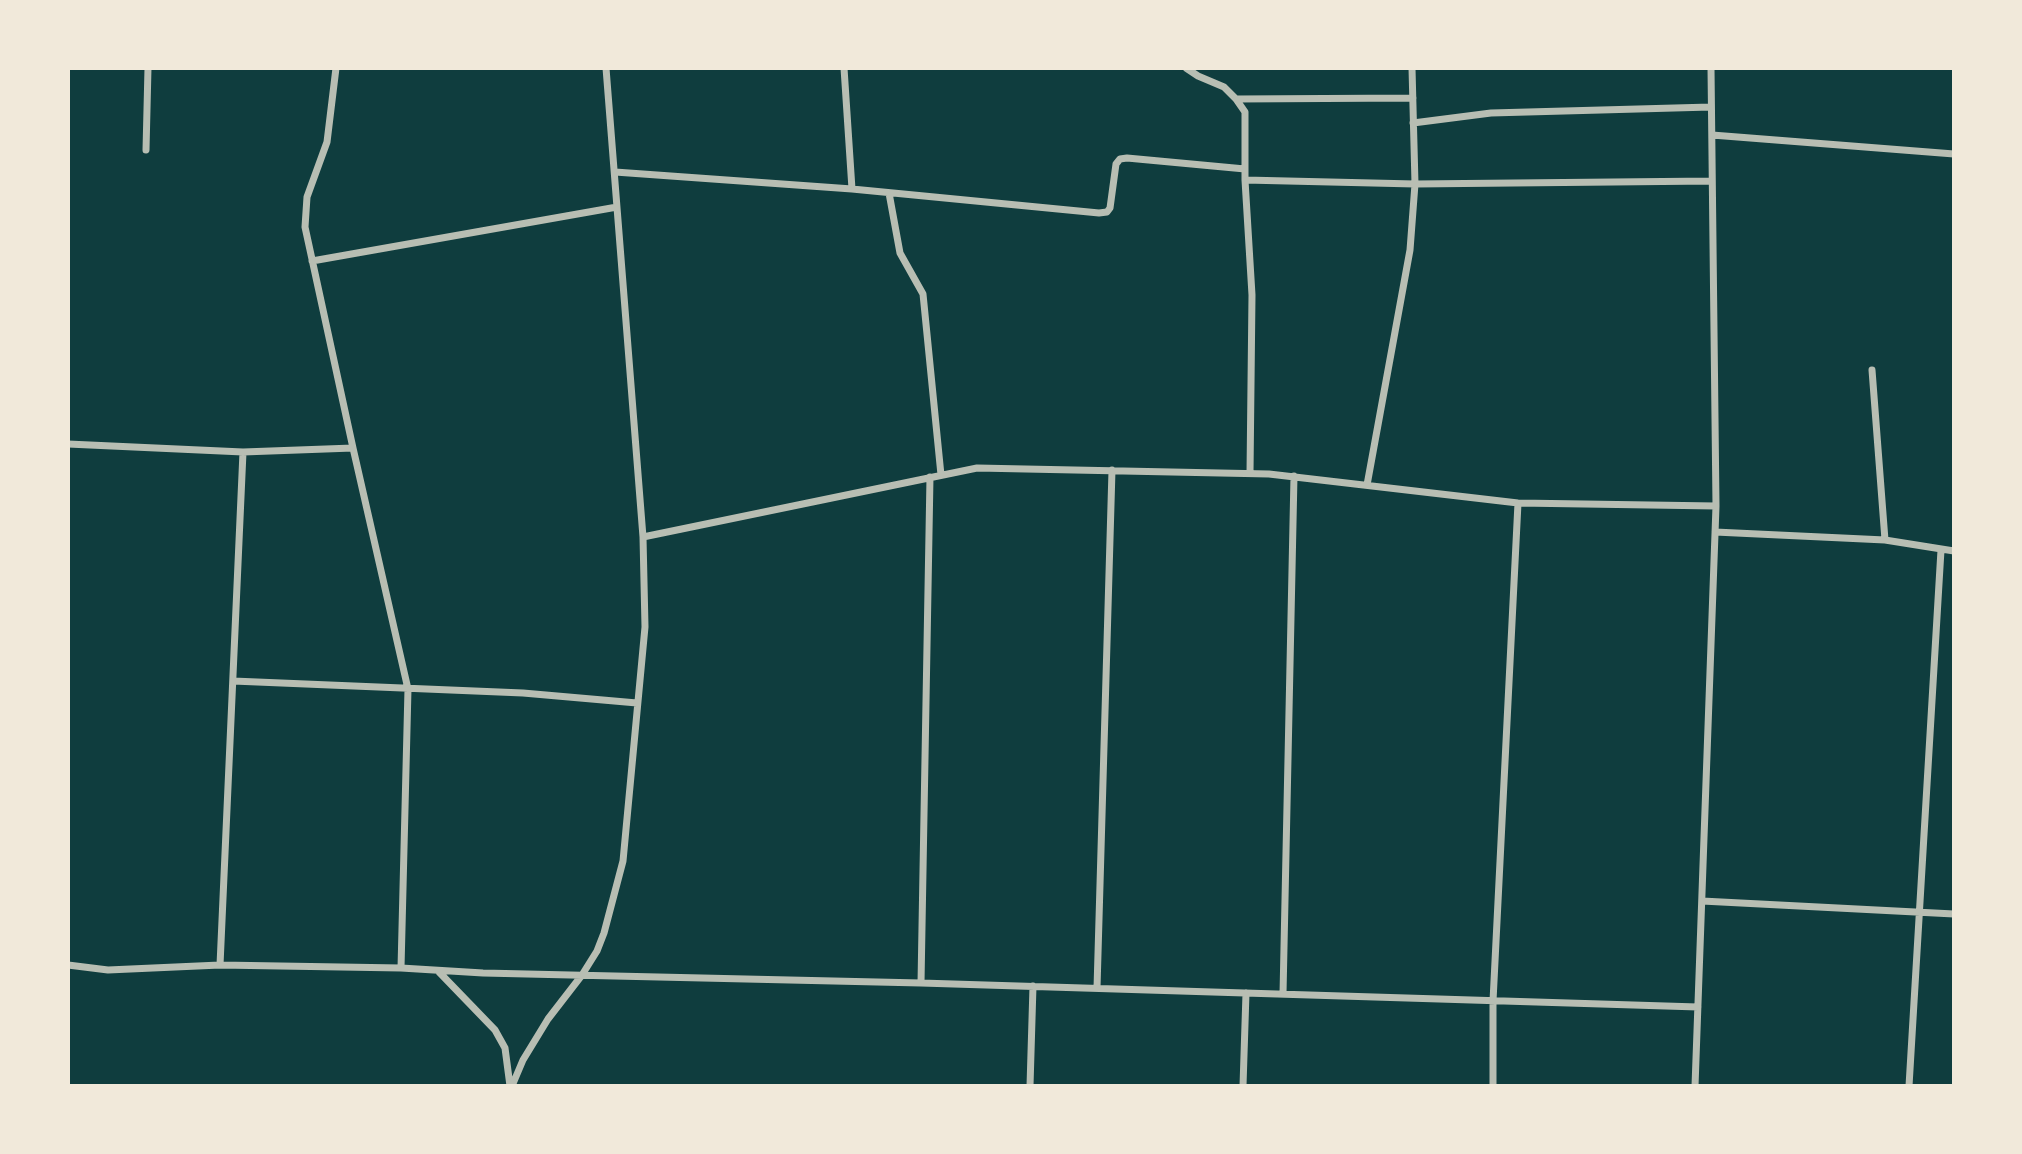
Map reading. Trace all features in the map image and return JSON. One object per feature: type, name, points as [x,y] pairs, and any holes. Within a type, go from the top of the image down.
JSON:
[{"type":"street","points":[[146,150],[148,68]]},
{"type":"street","points":[[336,68],[327,142],[307,197],[305,227],[408,689],[401,968]]},
{"type":"street","points":[[511,1086],[523,1059],[548,1019],[582,975],[597,951],[604,933],[623,861],[645,627],[643,537],[606,68]]},
{"type":"street","points":[[844,68],[852,189]]},
{"type":"street","points":[[1186,68],[1223,87],[1245,112],[1245,180],[1252,295],[1250,473]]},
{"type":"street","points":[[1367,485],[1410,250],[1415,184],[1412,68]]},
{"type":"street","points":[[1695,1086],[1716,506],[1711,68]]},
{"type":"street","points":[[1236,99],[1413,98]]},
{"type":"street","points":[[1413,123],[1491,113],[1711,107]]},
{"type":"street","points":[[1712,135],[1954,154]]},
{"type":"street","points":[[615,172],[852,189],[1099,213],[1107,212],[1110,208],[1116,164],[1120,159],[1245,169]]},
{"type":"street","points":[[1245,180],[1415,184],[1713,181]]},
{"type":"street","points":[[889,193],[900,253],[923,294],[941,475]]},
{"type":"street","points":[[312,261],[617,207]]},
{"type":"street","points":[[1872,370],[1885,540]]},
{"type":"street","points":[[68,444],[243,452],[353,449]]},
{"type":"street","points":[[220,965],[243,452]]},
{"type":"street","points":[[643,537],[977,468],[1250,473],[1518,503],[1716,506]]},
{"type":"street","points":[[1097,988],[1112,470]]},
{"type":"street","points":[[1283,994],[1294,476]]},
{"type":"street","points":[[921,983],[930,477]]},
{"type":"street","points":[[1493,1086],[1493,1001],[1518,503]]},
{"type":"street","points":[[1715,531],[1885,540],[1954,551]]},
{"type":"street","points":[[1909,1086],[1941,550]]},
{"type":"street","points":[[233,681],[523,693],[637,703]]},
{"type":"street","points":[[1702,901],[1954,914]]},
{"type":"street","points":[[68,964],[108,970],[220,965],[401,968],[438,972],[1034,986],[1698,1007]]},
{"type":"street","points":[[438,972],[495,1030],[505,1048],[511,1086]]},
{"type":"street","points":[[1030,1086],[1034,986]]},
{"type":"street","points":[[1243,1086],[1246,993]]}]
